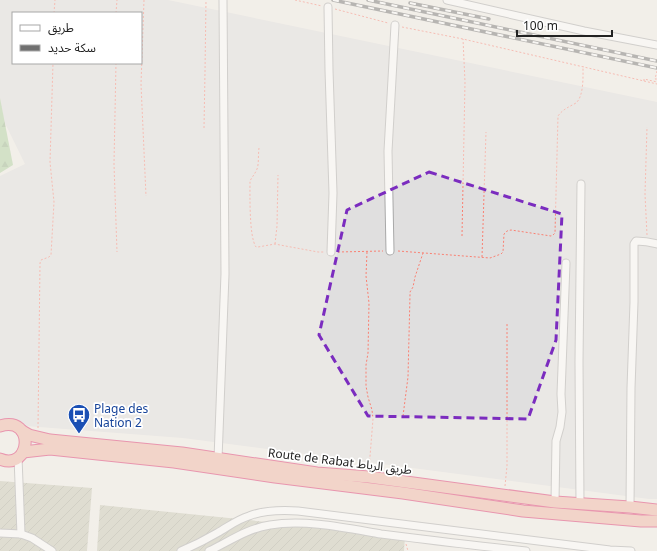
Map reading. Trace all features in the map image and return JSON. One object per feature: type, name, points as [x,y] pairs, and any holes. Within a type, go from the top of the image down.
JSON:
[{"type":"highway","name":"Route de Rabat طريق الرباط","points":[[0,426],[11,425],[34,436],[50,440],[182,453],[317,473],[369,477],[555,502],[657,510]]},
{"type":"highway","points":[[21,455],[26,441],[22,431]]},
{"type":"highway","name":"Route de Rabat طريق الرباط","points":[[0,459],[8,461],[21,455],[50,449],[174,462],[523,511],[657,521]]},
{"type":"highway","points":[[629,520],[630,507]]},
{"type":"street","points":[[218,459],[226,274],[223,0]]},
{"type":"street","points":[[447,0],[584,31],[657,45]]},
{"type":"street","points":[[328,7],[328,70],[333,193],[331,252]]},
{"type":"street","points":[[390,251],[388,152],[395,25]]},
{"type":"street","points":[[580,504],[579,362],[581,184]]},
{"type":"street","points":[[630,507],[634,242],[637,241],[657,244]]},
{"type":"street","points":[[555,502],[556,441],[562,412],[561,394],[566,263]]},
{"type":"street","points":[[21,455],[21,534]]},
{"type":"street","points":[[181,551],[192,547],[230,524],[250,515],[278,510],[298,510],[610,550],[631,551]]},
{"type":"street","points":[[209,551],[249,530],[271,525],[296,522],[404,537],[526,551]]},
{"type":"street","points":[[0,533],[21,534],[32,538],[52,551]]},
{"type":"path","points":[[54,12],[55,0]]},
{"type":"path","points":[[116,12],[117,0]]},
{"type":"path","points":[[142,42],[144,0]]},
{"type":"path","points":[[204,128],[206,0]]},
{"type":"path","points":[[295,0],[328,7],[395,25],[583,66],[657,84]]},
{"type":"path","points":[[462,236],[465,82],[463,39]]},
{"type":"path","points":[[39,430],[40,264],[41,260],[51,255],[54,202],[50,162],[53,64]]},
{"type":"path","points":[[116,64],[114,164],[118,252]]},
{"type":"path","points":[[141,64],[140,84],[146,196]]},
{"type":"path","points":[[259,148],[257,170],[250,181],[251,222],[253,243],[256,247],[275,244],[318,252],[390,251],[490,258],[501,254],[504,234],[507,231],[511,230],[551,236],[554,233],[558,116],[564,109],[576,102],[581,95],[583,66]]},
{"type":"path","points":[[656,79],[657,71]]},
{"type":"path","points":[[644,81],[644,79],[657,82]]},
{"type":"path","points":[[647,242],[645,194],[648,127]]},
{"type":"path","points":[[482,257],[486,132]]},
{"type":"path","points":[[275,244],[277,226],[278,175]]},
{"type":"path","points":[[367,251],[366,276],[369,303],[366,386],[373,419],[369,477]]},
{"type":"path","points":[[403,416],[408,377],[410,292],[424,253]]},
{"type":"path","points":[[503,496],[507,466],[507,324]]},
{"type":"highlighted area","points":[[429,172],[562,214],[556,340],[528,419],[368,416],[319,335],[347,210]]},
{"type":"shaded area","points":[[0,0],[168,0],[657,102],[657,499],[183,438],[0,424],[0,176],[25,164],[0,113]]},
{"type":"shaded area","points":[[0,481],[92,488],[87,551],[0,551]]},
{"type":"shaded area","points":[[100,505],[405,536],[404,551],[97,551]]},
{"type":"green space","points":[[0,98],[13,165],[0,173]]},
{"type":"railway","points":[[333,0],[657,68]]},
{"type":"railway","points":[[368,0],[657,61]]},
{"type":"railway","points":[[410,3],[489,19]]},
{"type":"place","name":"Plage des Nation 2","points":[[79,434]]}]
